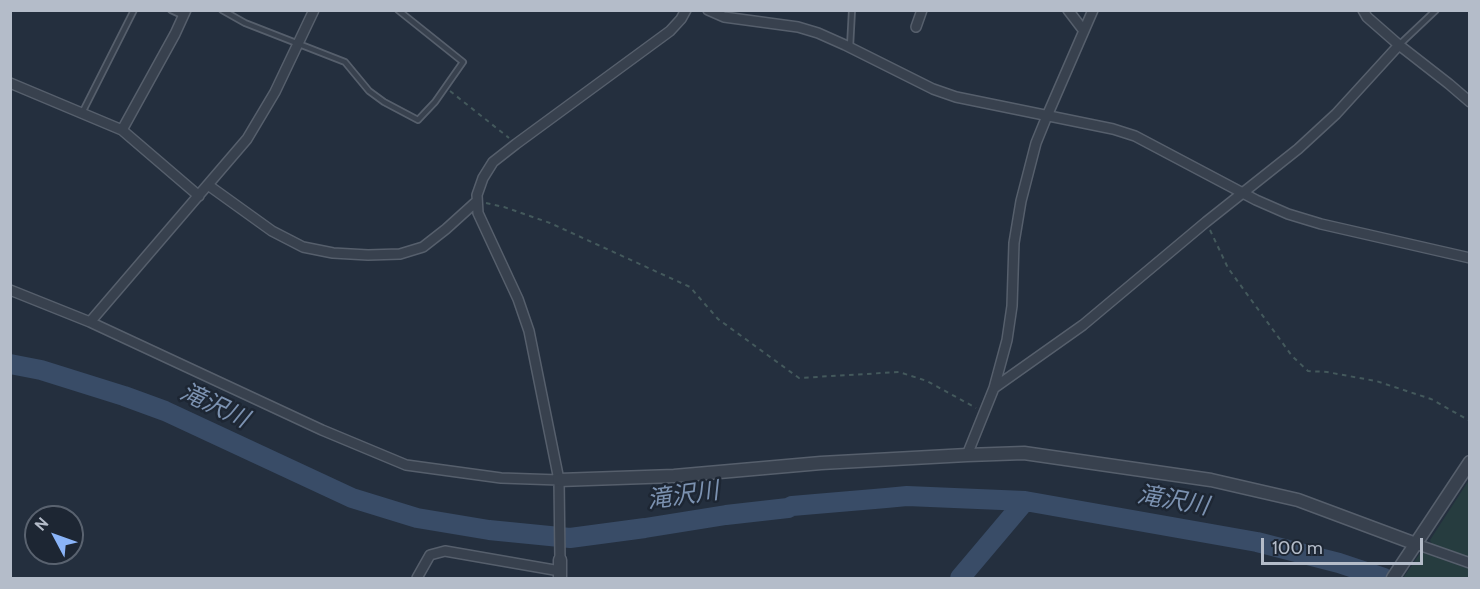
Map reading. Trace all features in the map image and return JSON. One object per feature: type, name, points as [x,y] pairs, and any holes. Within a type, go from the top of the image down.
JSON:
[{"type":"street","points":[[90,322],[247,139],[276,92],[314,10]]},
{"type":"street","points":[[417,579],[430,555],[445,551],[560,570],[559,480],[529,331],[518,299],[478,213],[477,195],[483,178],[494,162],[670,32],[686,10]]},
{"type":"street","points":[[708,10],[724,17],[798,27],[818,33],[933,89],[956,97],[1113,129],[1135,136],[1288,214],[1470,258]]},
{"type":"street","points":[[916,27],[922,10]]},
{"type":"street","points":[[1068,10],[1084,31]]},
{"type":"street","points":[[967,454],[994,388],[1007,340],[1012,306],[1014,243],[1021,201],[1036,143],[1093,10]]},
{"type":"street","points":[[1363,10],[1367,17],[1399,45],[1470,102]]},
{"type":"street","points":[[122,130],[176,34],[185,13]]},
{"type":"street","points":[[994,388],[1083,325],[1298,149],[1336,114],[1399,45]]},
{"type":"street","points":[[10,83],[122,130],[199,196]]},
{"type":"street","points":[[208,185],[272,231],[303,247],[345,253],[400,254],[423,247],[477,201]]},
{"type":"street","points":[[10,290],[90,322],[322,430],[406,465],[501,478],[559,480],[674,476],[821,463],[967,454],[1024,453],[1211,480],[1298,500],[1414,547],[1470,563]]},
{"type":"street","points":[[1393,579],[1470,462]]},
{"type":"lane","points":[[82,113],[134,10]]},
{"type":"lane","points":[[171,10],[185,13]]},
{"type":"lane","points":[[222,10],[245,23],[345,62],[369,91],[384,102],[418,120],[435,102],[463,62],[398,10]]},
{"type":"lane","points":[[850,47],[852,10]]},
{"type":"lane","points":[[1399,45],[1436,10]]},
{"type":"path","points":[[445,88],[516,144]]},
{"type":"path","points":[[477,201],[504,207],[550,223],[690,287],[718,319],[799,378],[899,372],[927,381],[984,412]]},
{"type":"path","points":[[1206,222],[1228,268],[1292,356],[1308,371],[1376,381],[1431,399],[1470,421]]},
{"type":"green space","points":[[1469,480],[1469,559],[1432,545],[1430,540]]},
{"type":"green space","points":[[1421,552],[1469,569],[1469,578],[1403,578]]},
{"type":"waterway","name":"滝沢川","points":[[10,364],[41,370],[165,411],[352,498],[417,518],[489,530],[570,538],[792,506],[907,496],[1025,501],[1257,542],[1339,563],[1384,578]]},
{"type":"waterway","points":[[960,578],[1025,501]]}]
